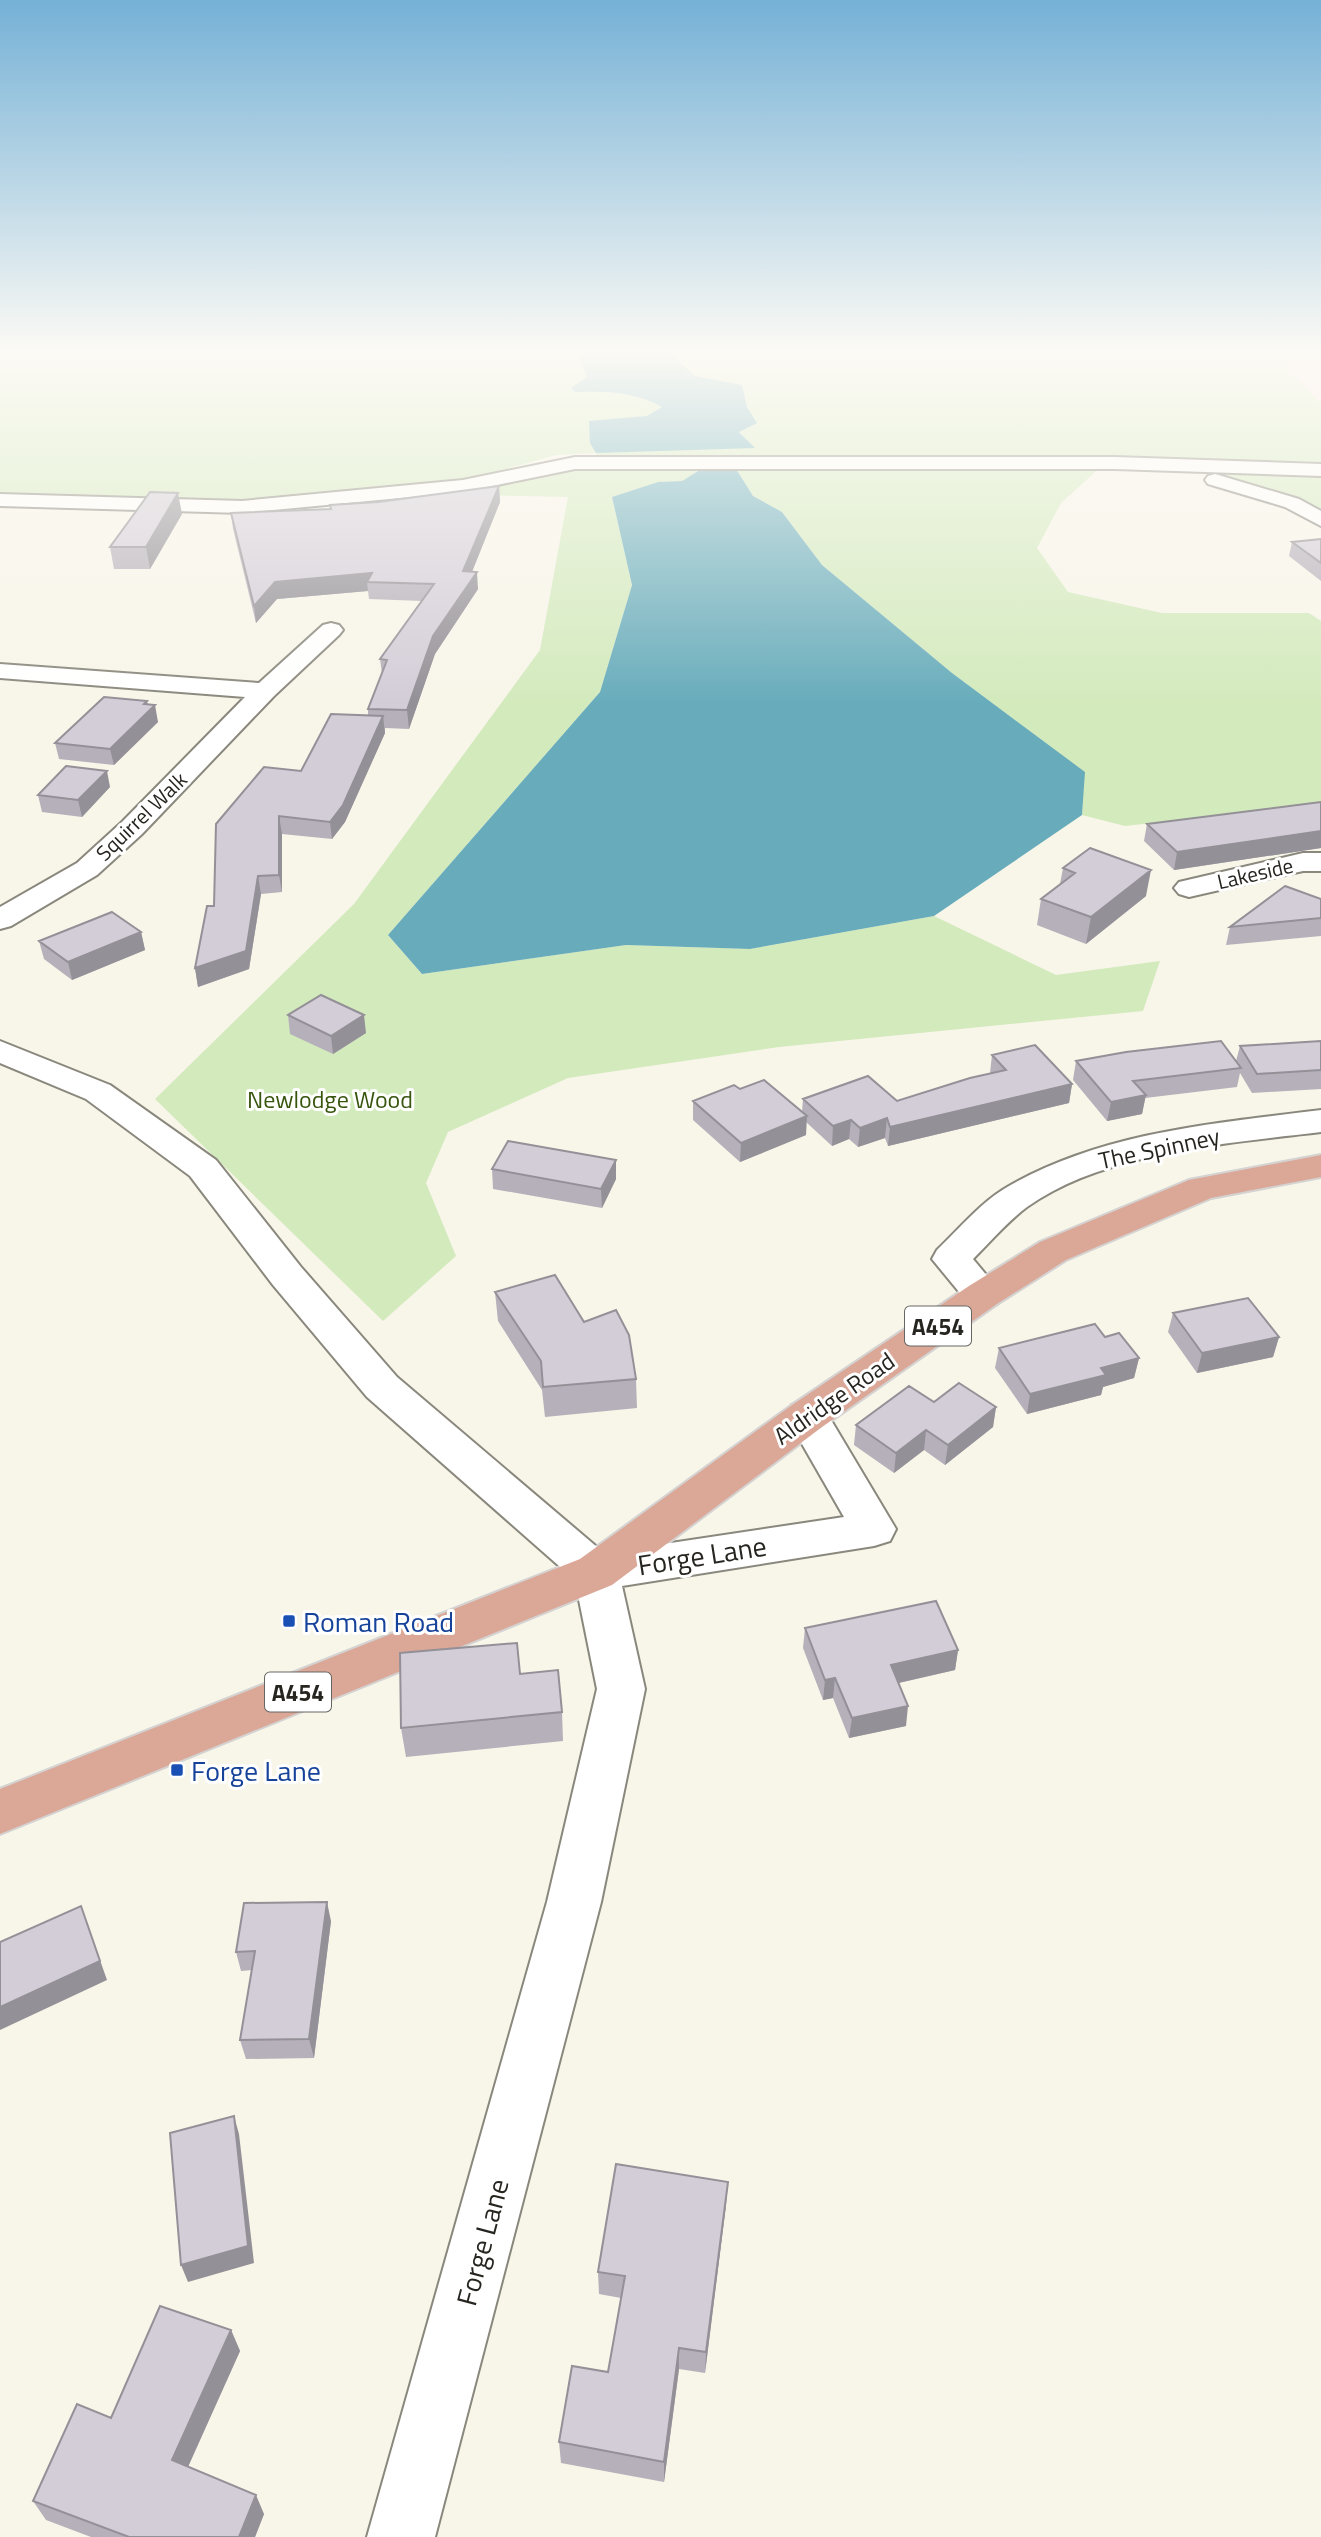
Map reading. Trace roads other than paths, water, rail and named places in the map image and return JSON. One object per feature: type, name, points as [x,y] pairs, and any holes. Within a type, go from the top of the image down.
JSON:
[{"type":"main road","name":"Aldridge Road","points":[[596,1572],[807,1416],[983,1295],[1054,1251],[1202,1188],[1321,1166]]},
{"type":"main road","name":"A454","points":[[0,1812],[596,1572]]},
{"type":"street","points":[[0,500],[242,507],[463,486],[558,466]]},
{"type":"street","points":[[1141,466],[1198,474],[1292,503],[1321,520]]},
{"type":"street","points":[[1215,466],[1321,470]]},
{"type":"street","name":"Squirrel Walk","points":[[0,920],[88,869],[132,828],[265,691],[331,630]]},
{"type":"street","points":[[0,671],[265,691]]},
{"type":"street","name":"Lakeside","points":[[1189,888],[1303,862],[1321,862]]},
{"type":"street","points":[[0,1051],[97,1092],[203,1168],[287,1276],[382,1387],[596,1572]]},
{"type":"street","name":"The Spinney","points":[[983,1295],[951,1259],[1020,1195],[1102,1157],[1198,1137],[1321,1121]]},
{"type":"street","name":"Forge Lane","points":[[401,2537],[574,1902],[621,1689],[596,1572],[874,1529],[807,1416]]},
{"type":"water","points":[[706,466],[734,466],[753,496],[782,512],[822,565],[952,673],[1085,772],[1082,815],[934,916],[750,949],[626,945],[422,974],[388,935],[600,692],[632,585],[612,497],[658,482],[682,481]]},
{"type":"place","name":"Roman Road","points":[[289,1621]]},
{"type":"place","name":"Forge Lane","points":[[177,1770]]},
{"type":"park label","name":"Newlodge Wood","points":[[330,1099]]}]
